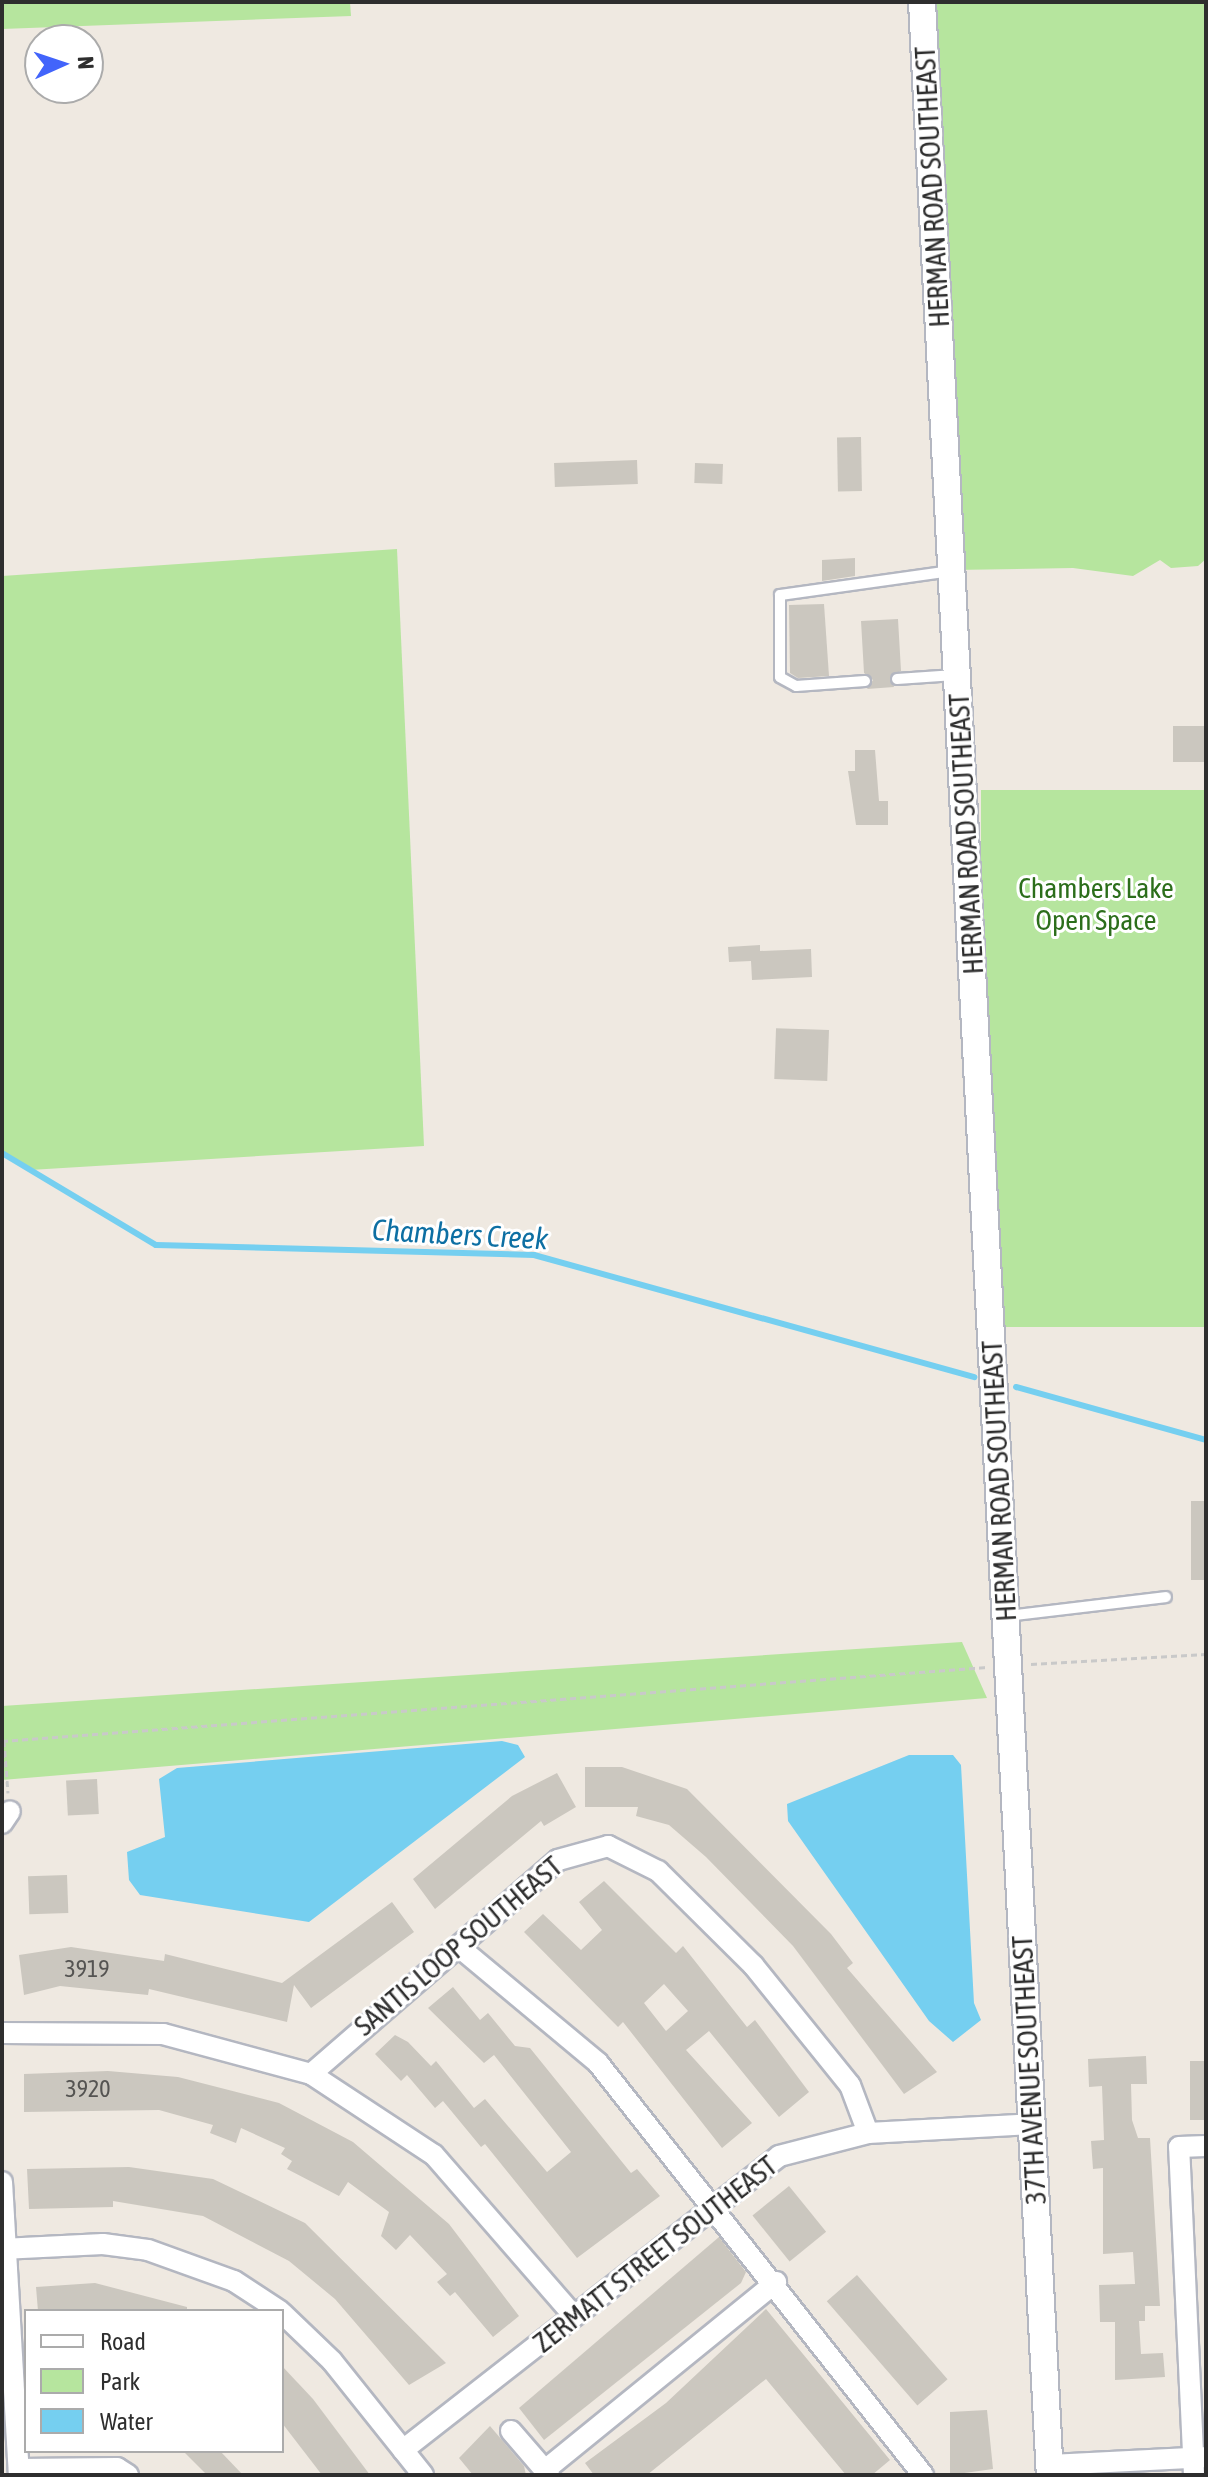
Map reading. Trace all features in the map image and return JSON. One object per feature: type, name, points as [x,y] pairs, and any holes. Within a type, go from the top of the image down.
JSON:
[{"type":"street","name":"HERMAN ROAD SOUTHEAST","points":[[922,2],[1008,1666]]},
{"type":"street","name":"37TH AVENUE SOUTHEAST","points":[[1008,1666],[1050,2470]]},
{"type":"street","name":"SANTIS LOOP SOUTHEAST","points":[[311,2074],[558,1860],[594,1846],[631,1852],[753,1965],[850,2085],[868,2133]]},
{"type":"street","points":[[459,1947],[598,2063],[728,2219],[923,2475]]},
{"type":"street","points":[[2,2033],[163,2034],[311,2074],[434,2155],[574,2316]]},
{"type":"street","name":"ZERMATT STREET SOUTHEAST","points":[[403,2450],[714,2202],[779,2156],[868,2133],[1032,2124]]},
{"type":"street","points":[[1050,2470],[1197,2463],[1197,2334],[1179,2147],[1206,2146]]},
{"type":"street","points":[[2,2182],[3,2249],[19,2472],[117,2468],[128,2475]]},
{"type":"street","points":[[3,2249],[103,2244],[148,2250],[234,2281],[276,2309]]},
{"type":"street","points":[[511,2431],[547,2472],[776,2282]]},
{"type":"street","points":[[284,2315],[423,2475]]},
{"type":"lane","points":[[865,681],[796,686],[780,677],[780,595],[953,570]]},
{"type":"lane","points":[[897,679],[958,675]]},
{"type":"lane","points":[[1005,1616],[1166,1597]]},
{"type":"path","points":[[6,1817],[3,1741],[1206,1654]]},
{"type":"green space","points":[[2,2],[350,2],[351,16],[104,25],[24,24],[24,28],[2,29]]},
{"type":"green space","points":[[921,2],[1206,2],[1206,559],[1198,566],[1171,568],[1160,560],[1133,576],[1073,568],[953,570]]},
{"type":"green space","points":[[397,549],[424,1146],[30,1170],[2,1153],[2,576]]},
{"type":"green space","name":"Chambers Lake Open Space","points":[[981,790],[1206,790],[1206,1327],[981,1327]]},
{"type":"green space","points":[[962,1642],[987,1698],[2,1780],[2,1706]]},
{"type":"water","points":[[502,1741],[518,1745],[525,1757],[309,1922],[140,1895],[129,1880],[127,1852],[165,1837],[159,1779],[177,1768]]},
{"type":"water","points":[[909,1755],[953,1755],[961,1765],[974,2003],[981,2020],[953,2042],[929,2021],[788,1821],[787,1804]]},
{"type":"building","points":[[837,437],[861,437],[862,491],[838,491]]},
{"type":"building","points":[[637,460],[638,484],[555,487],[554,463]]},
{"type":"building","points":[[695,463],[723,464],[722,484],[694,483]]},
{"type":"building","points":[[855,558],[855,576],[822,581],[822,560]]},
{"type":"building","points":[[824,604],[829,676],[798,678],[790,673],[789,605]]},
{"type":"building","points":[[898,619],[901,671],[890,676],[894,687],[867,689],[873,680],[864,673],[861,621]]},
{"type":"building","points":[[1173,726],[1206,726],[1206,762],[1173,762]]},
{"type":"building","points":[[855,750],[875,750],[879,801],[888,801],[888,825],[856,825],[848,771],[855,771]]},
{"type":"building","points":[[760,945],[760,951],[811,949],[812,977],[752,980],[751,961],[729,962],[728,947]]},
{"type":"building","points":[[776,1028],[829,1030],[827,1081],[774,1079]]},
{"type":"building","points":[[1191,1501],[1206,1501],[1206,1580],[1191,1580]]},
{"type":"building","points":[[585,1767],[622,1767],[687,1789],[831,1934],[853,1963],[847,1968],[937,2072],[904,2094],[793,1946],[706,1857],[669,1825],[636,1816],[638,1807],[585,1807]]},
{"type":"building","points":[[557,1773],[576,1807],[544,1826],[541,1821],[435,1909],[413,1879],[512,1796]]},
{"type":"building","points":[[97,1779],[99,1814],[68,1816],[66,1781]]},
{"type":"building","points":[[67,1875],[68,1913],[29,1914],[28,1876]]},
{"type":"building","points":[[604,1881],[676,1953],[683,1946],[747,2027],[755,2020],[809,2092],[779,2117],[709,2031],[686,2050],[752,2123],[722,2148],[623,2022],[618,2027],[524,1932],[543,1914],[581,1950],[602,1930],[579,1902]],"holes":[[[664,1984],[688,2011],[666,2031],[644,2003]]]},
{"type":"building","points":[[392,1902],[414,1932],[311,2008],[294,1985],[287,2022],[149,1989],[148,1995],[60,1986],[24,1995],[19,1955],[71,1947],[164,1961],[165,1954],[282,1983]]},
{"type":"building","points":[[453,1987],[480,2020],[488,2013],[515,2046],[530,2048],[631,2173],[637,2169],[660,2196],[577,2258],[485,2144],[481,2147],[443,2101],[435,2108],[407,2075],[401,2081],[375,2054],[395,2035],[408,2042],[431,2066],[436,2061],[474,2108],[485,2099],[547,2172],[571,2152],[494,2055],[484,2063],[428,2008]]},
{"type":"building","points":[[1146,2056],[1147,2084],[1131,2084],[1132,2120],[1138,2138],[1150,2138],[1160,2306],[1145,2306],[1145,2321],[1139,2321],[1141,2354],[1163,2353],[1165,2377],[1115,2380],[1115,2322],[1100,2322],[1099,2285],[1135,2284],[1133,2252],[1103,2254],[1103,2168],[1093,2169],[1091,2141],[1104,2140],[1102,2086],[1089,2087],[1088,2059]]},
{"type":"building","points":[[1190,2061],[1206,2061],[1206,2120],[1190,2120]]},
{"type":"building","points":[[108,2071],[178,2077],[279,2103],[353,2142],[449,2224],[519,2316],[493,2337],[455,2292],[450,2296],[437,2282],[447,2274],[410,2235],[396,2250],[381,2236],[389,2212],[348,2182],[339,2196],[287,2169],[292,2161],[281,2154],[285,2148],[241,2128],[236,2143],[210,2133],[213,2125],[159,2110],[24,2112],[24,2074]]},
{"type":"building","points":[[129,2167],[213,2179],[305,2223],[446,2363],[409,2385],[335,2299],[289,2261],[203,2216],[113,2201],[113,2207],[29,2209],[27,2169]]},
{"type":"building","points":[[789,2186],[826,2232],[790,2261],[752,2216]]},
{"type":"building","points":[[719,2237],[746,2272],[741,2283],[544,2440],[519,2408]]},
{"type":"building","points":[[857,2275],[948,2379],[917,2405],[827,2301]]},
{"type":"building","points":[[95,2283],[187,2309],[38,2309],[36,2287]]},
{"type":"building","points":[[766,2309],[890,2460],[872,2475],[846,2475],[766,2379],[647,2475],[594,2475],[585,2463],[666,2403]]},
{"type":"building","points":[[284,2368],[313,2399],[370,2475],[322,2475],[284,2426]]},
{"type":"building","points":[[987,2410],[993,2469],[950,2475],[950,2412]]},
{"type":"building","points":[[490,2426],[524,2466],[526,2475],[473,2475],[459,2458]]},
{"type":"building","points":[[185,2453],[222,2453],[243,2475],[207,2475]]},
{"type":"waterway","name":"Chambers Creek","points":[[2,1153],[156,1245],[534,1255],[974,1377]]},
{"type":"waterway","name":"Chambers Creek","points":[[1016,1387],[1206,1440]]}]
